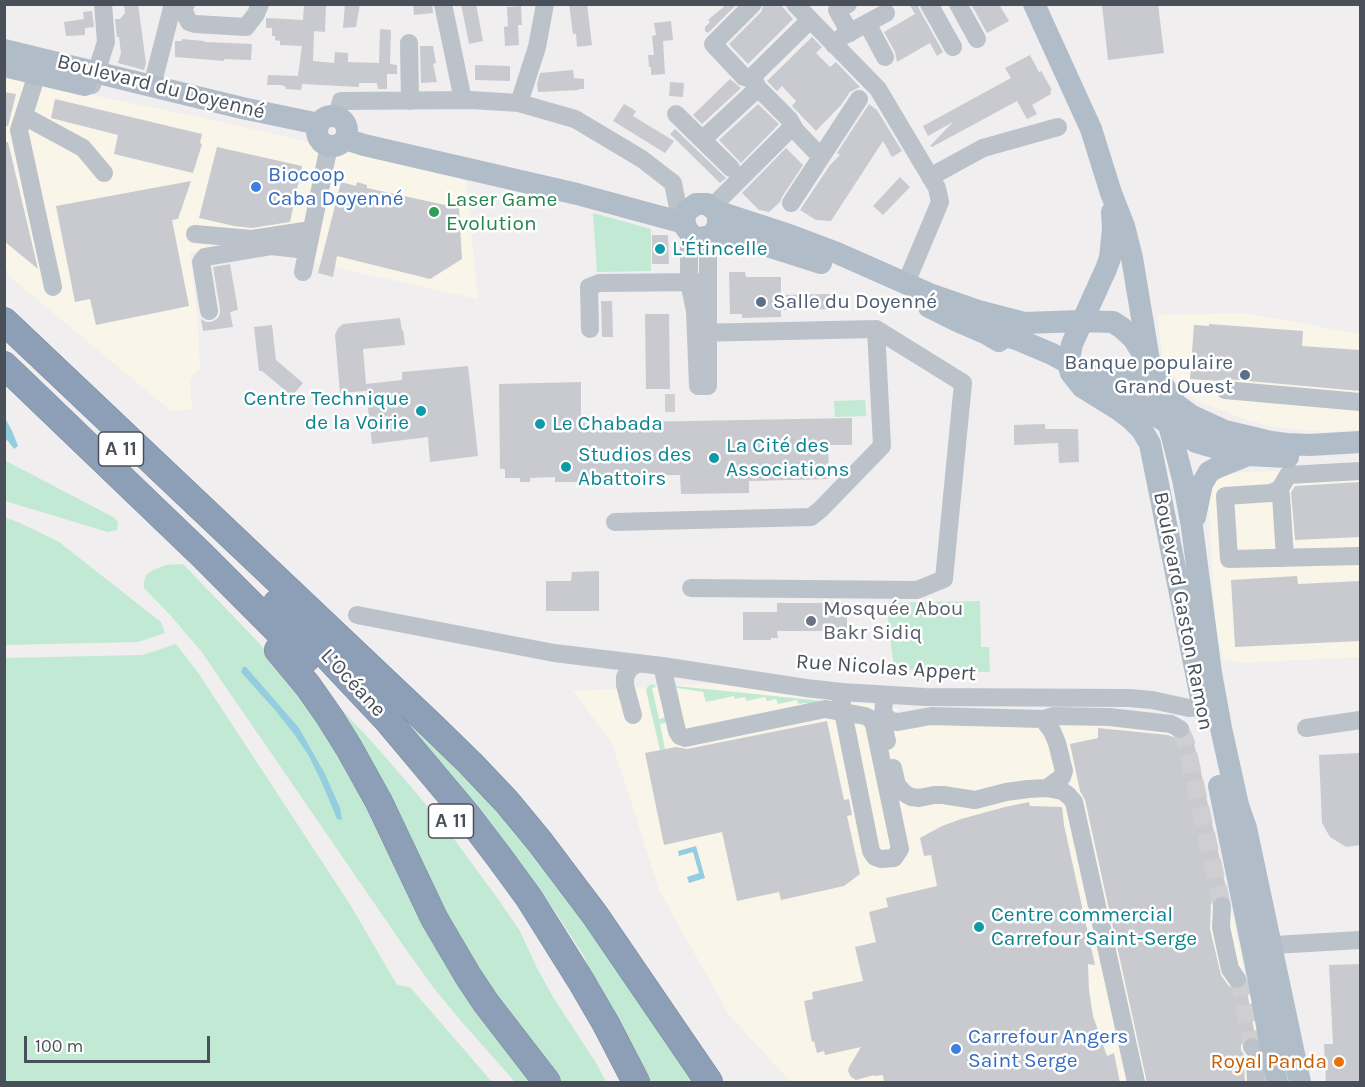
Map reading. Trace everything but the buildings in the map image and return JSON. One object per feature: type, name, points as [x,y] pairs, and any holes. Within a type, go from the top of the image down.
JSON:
[{"type":"highway","points":[[4,321],[433,727],[507,802],[594,915],[709,1083]]},
{"type":"highway","name":"L’Océane","points":[[4,336],[289,614],[414,750],[467,815],[529,898],[606,1024],[636,1083]]},
{"type":"highway","name":"A 11","points":[[4,365],[136,491],[231,591]]},
{"type":"highway","points":[[231,591],[308,686],[329,716],[379,802],[434,918],[452,950],[486,1003],[547,1083]]},
{"type":"highway","name":"L’Océane","points":[[231,591],[313,666],[370,727],[427,792],[488,869],[557,972],[591,1029],[618,1083]]},
{"type":"main road","name":"Boulevard Gaston Ramon","points":[[1034,4],[1091,129],[1124,226],[1132,258],[1150,366],[1184,479],[1192,527],[1210,706]]},
{"type":"main road","name":"Boulevard du Doyenné","points":[[4,50],[38,66],[300,132],[310,134],[332,132]]},
{"type":"main road","name":"Boulevard du Doyenné","points":[[4,66],[38,66]]},
{"type":"main road","name":"Boulevard du Doyenné","points":[[94,79],[152,86],[332,132],[364,145],[577,194],[699,220],[792,236],[937,297],[1006,319],[1024,323],[1113,322],[1133,338],[1150,366]]},
{"type":"main road","name":"Boulevard Gaston Ramon","points":[[1112,193],[1113,229],[1110,258],[1072,344],[1068,364],[1071,373],[1091,384],[1131,419],[1142,430],[1150,444],[1210,706],[1246,828],[1261,946],[1267,1071]]},
{"type":"main road","name":"Boulevard du Doyenné","points":[[699,220],[739,237],[856,274],[987,334],[1044,368],[1129,397],[1196,442],[1248,454],[1305,457],[1360,456]]},
{"type":"main road","name":"Boulevard du Doyenné","points":[[856,274],[874,277],[898,287],[906,283]]},
{"type":"main road","name":"Boulevard du Doyenné","points":[[987,334],[1019,340],[1052,354],[1068,364]]},
{"type":"main road","points":[[1091,384],[1117,378],[1150,366],[1177,405],[1192,416],[1225,431],[1287,444],[1360,442]]},
{"type":"main road","points":[[1192,527],[1202,484],[1209,472],[1248,454]]},
{"type":"main road","name":"Boulevard Gaston Ramon","points":[[1261,946],[1300,1083]]},
{"type":"street","points":[[94,79],[106,42],[104,4]]},
{"type":"street","points":[[152,86],[173,4]]},
{"type":"street","points":[[186,4],[185,14],[189,22],[246,27],[260,4]]},
{"type":"street","points":[[443,4],[463,100]]},
{"type":"street","points":[[519,103],[537,47],[545,4]]},
{"type":"street","points":[[753,4],[713,44],[744,77],[756,84],[789,119],[795,131],[820,156]]},
{"type":"street","points":[[795,4],[878,89],[937,188],[940,202],[906,283]]},
{"type":"street","points":[[848,4],[837,10],[850,33]]},
{"type":"street","points":[[929,4],[953,47]]},
{"type":"street","points":[[958,4],[977,39]]},
{"type":"street","points":[[834,45],[843,36],[886,13]]},
{"type":"street","points":[[702,140],[756,84],[756,73],[810,20]]},
{"type":"street","points":[[867,23],[885,57]]},
{"type":"street","points":[[409,43],[410,101]]},
{"type":"street","points":[[38,66],[19,130],[53,287]]},
{"type":"street","points":[[790,203],[858,99]]},
{"type":"street","points":[[303,272],[332,132],[341,101],[463,100],[519,103],[575,119],[642,159],[673,183],[699,220],[708,249],[708,282],[702,333]]},
{"type":"street","points":[[676,114],[731,168]]},
{"type":"street","points":[[24,116],[83,148],[104,173]]},
{"type":"street","points":[[702,333],[694,311],[689,282],[699,220],[793,126]]},
{"type":"street","points":[[930,177],[983,148],[1058,127]]},
{"type":"street","points":[[195,234],[252,239],[311,230]]},
{"type":"street","points":[[209,311],[201,262],[205,257],[270,246],[306,250]]},
{"type":"street","points":[[590,329],[589,287],[599,283],[708,282]]},
{"type":"street","points":[[691,588],[917,590],[944,579],[963,383],[876,329],[702,333]]},
{"type":"street","points":[[615,522],[811,517],[882,446],[876,329]]},
{"type":"street","points":[[1225,390],[1360,402]]},
{"type":"street","points":[[1360,471],[1288,475],[1278,490],[1267,494],[1225,496],[1229,559],[1360,556]]},
{"type":"street","points":[[1278,490],[1281,495],[1285,558]]},
{"type":"street","name":"Rue Nicolas Appert","points":[[357,615],[554,653],[842,692],[925,697],[1129,698],[1152,700],[1189,708],[1210,706]]},
{"type":"street","points":[[633,715],[625,677],[630,668],[639,663]]},
{"type":"street","points":[[662,666],[677,730],[680,736],[685,738],[825,709],[843,712],[865,716],[871,719],[900,849],[894,858],[881,859],[875,857],[872,851],[843,712],[842,692]]},
{"type":"street","points":[[884,695],[883,724],[897,785],[904,794],[919,798],[944,795],[975,800],[1006,792],[1047,788],[1062,791],[1074,802],[1136,1083]]},
{"type":"street","points":[[883,714],[891,721],[898,722],[931,716],[1043,720],[1053,716],[1109,717],[1171,724],[1180,729]]},
{"type":"street","points":[[1043,720],[1052,731],[1057,743],[1064,771],[1062,777],[1047,788]]},
{"type":"street","points":[[1306,728],[1360,720]]},
{"type":"street","points":[[1222,906],[1221,927],[1230,969],[1237,980]]},
{"type":"street","points":[[1261,946],[1360,940]]},
{"type":"shaded area","points":[[4,74],[58,88],[218,121],[466,181],[478,299],[292,258],[289,238],[190,253],[198,320],[200,370],[197,370],[190,380],[192,409],[171,411],[9,276],[5,267]]},
{"type":"shaded area","points":[[1245,313],[1360,334],[1360,430],[1325,432],[1273,427],[1194,400],[1182,389],[1169,372],[1163,359],[1157,315]]},
{"type":"shaded area","points":[[1360,467],[1360,657],[1240,663],[1223,659],[1215,624],[1208,490],[1210,486],[1225,473]]},
{"type":"shaded area","points":[[719,683],[821,700],[898,708],[897,713],[1186,724],[1192,736],[1199,763],[1270,1082],[791,1082],[729,1015],[660,892],[612,743],[573,691]]},
{"type":"green space","points":[[593,213],[651,229],[651,271],[597,272]]},
{"type":"green space","points":[[865,400],[866,416],[835,417],[834,401]]},
{"type":"green space","points":[[4,460],[115,518],[118,523],[117,530],[108,532],[5,501]]},
{"type":"green space","points":[[4,517],[59,542],[161,622],[165,633],[138,642],[5,645]]},
{"type":"green space","points":[[183,564],[258,642],[297,687],[325,727],[533,1082],[515,1082],[433,987],[201,651],[144,588],[146,575],[153,570],[166,565]]},
{"type":"green space","points":[[980,601],[981,647],[989,647],[990,672],[894,669],[886,603]]},
{"type":"green space","points":[[176,644],[199,674],[351,906],[397,985],[410,987],[492,1082],[5,1082],[5,658],[143,655]]},
{"type":"green space","points":[[653,684],[656,687],[652,688],[659,719],[668,717],[669,722],[660,724],[665,749],[660,750],[646,690]]},
{"type":"green space","points":[[672,687],[822,701],[809,708],[807,703],[798,704],[797,700],[778,704],[776,699],[767,701],[765,697],[746,701],[745,697],[735,699],[734,696],[706,702],[703,692]]},
{"type":"green space","points":[[326,693],[412,788],[451,835],[498,899],[520,931],[553,997],[606,1082],[557,1082],[488,991]]},
{"type":"green space","points":[[391,705],[417,724],[546,864],[696,1082],[647,1082],[595,986],[584,956],[548,901]]},
{"type":"water","points":[[5,418],[18,446],[14,449],[5,439]]},
{"type":"water","points":[[243,667],[246,667],[299,728],[325,774],[340,808],[342,820],[337,819],[309,756],[275,710],[241,672]]},
{"type":"water","points":[[696,846],[705,878],[689,883],[687,877],[699,873],[693,852],[679,856],[678,851]]},
{"type":"tunnel","points":[[665,403],[675,403]]},
{"type":"tunnel","points":[[1180,729],[1186,743],[1222,906]]},
{"type":"tunnel","points":[[1237,979],[1255,1061]]},
{"type":"place","name":"Biocoop Caba Doyenné","points":[[256,187]]},
{"type":"place","name":"Laser Game Evolution","points":[[434,212]]},
{"type":"place","name":"L'Étincelle","points":[[660,249]]},
{"type":"place","name":"Salle du Doyenné","points":[[761,302]]},
{"type":"place","name":"Banque populaire Grand Ouest","points":[[1245,375]]},
{"type":"place","name":"Centre Technique de la Voirie","points":[[421,411]]},
{"type":"place","name":"Le Chabada","points":[[540,424]]},
{"type":"place","name":"La Cité des Associations","points":[[714,458]]},
{"type":"place","name":"Studios des Abattoirs","points":[[566,467]]},
{"type":"place","name":"Mosquée Abou Bakr Sidiq","points":[[811,621]]},
{"type":"place","name":"Centre commercial Carrefour Saint-Serge","points":[[979,927]]},
{"type":"place","name":"Carrefour Angers Saint Serge","points":[[956,1049]]},
{"type":"place","name":"Royal Panda","points":[[1339,1062]]}]
